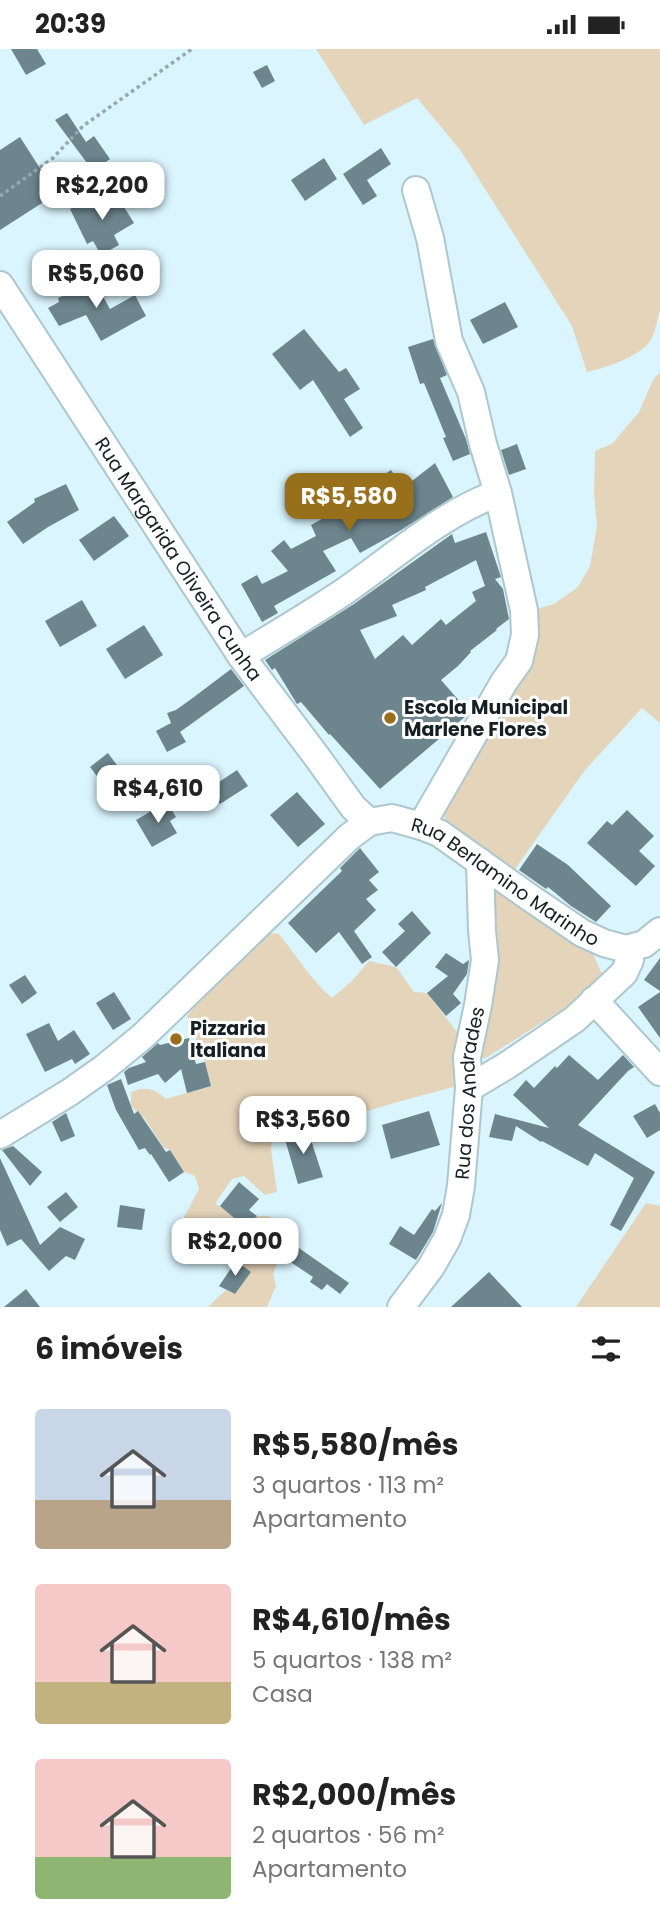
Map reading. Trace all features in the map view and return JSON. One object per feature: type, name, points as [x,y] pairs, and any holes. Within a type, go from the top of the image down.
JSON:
[{"type":"street","points":[[416,190],[430,238],[449,341],[471,392],[498,492],[524,610],[525,635],[519,661],[421,826]]},
{"type":"street","name":"Rua Margarida Oliveira Cunha","points":[[0,285],[241,656],[353,807],[359,829]]},
{"type":"street","points":[[241,656],[342,592],[433,527],[480,499],[498,492]]},
{"type":"street","name":"Rua Berlamino Marinho","points":[[359,829],[392,818],[439,833],[582,933],[604,943],[626,949],[644,944],[660,931]]},
{"type":"street","points":[[0,1135],[70,1092],[143,1036],[359,829]]},
{"type":"street","name":"Rua dos Andrades","points":[[401,1307],[432,1267],[456,1215],[469,1088],[467,1057],[485,960],[480,862]]},
{"type":"street","points":[[469,1088],[564,1026],[594,1000],[624,973],[630,960],[626,949]]},
{"type":"street","points":[[594,1000],[660,1072]]},
{"type":"path","points":[[0,196],[53,158],[83,126],[192,49]]},
{"type":"shaded area","points":[[316,49],[660,49],[660,310],[652,338],[647,345],[623,360],[587,372],[572,326],[461,151],[417,98],[364,125]]},
{"type":"shaded area","points":[[660,373],[660,723],[642,708],[585,770],[513,872],[459,836],[444,817],[486,732],[536,609],[554,604],[578,587],[590,566],[597,526],[594,494],[595,451],[612,444],[639,412],[654,378]]},
{"type":"shaded area","points":[[492,885],[593,954],[602,974],[597,988],[484,1059],[480,1054]]},
{"type":"shaded area","points":[[268,933],[279,934],[311,976],[332,998],[352,981],[369,961],[396,967],[414,992],[427,993],[464,1041],[457,1086],[284,1136],[272,1136],[271,1149],[277,1192],[265,1195],[244,1176],[232,1179],[215,1204],[246,1228],[257,1216],[268,1216],[287,1226],[290,1240],[273,1274],[276,1286],[267,1307],[208,1307],[226,1290],[235,1294],[251,1272],[236,1261],[232,1247],[222,1240],[178,1240],[182,1221],[199,1189],[195,1176],[184,1172],[170,1150],[163,1147],[145,1119],[131,1106],[131,1092],[150,1089],[166,1099],[211,1086],[205,1062],[187,1016],[212,984]]},
{"type":"shaded area","points":[[646,1203],[660,1206],[660,1307],[576,1307]]},
{"type":"building","points":[[11,49],[37,49],[46,64],[26,75]]},
{"type":"building","points":[[267,65],[275,81],[262,88],[253,72]]},
{"type":"building","points":[[67,113],[86,142],[94,136],[110,159],[93,171],[55,120]]},
{"type":"building","points":[[20,137],[43,173],[56,167],[67,187],[0,230],[0,150]]},
{"type":"building","points":[[381,148],[391,164],[367,180],[377,196],[363,205],[343,174]]},
{"type":"building","points":[[324,158],[337,179],[305,201],[291,180]]},
{"type":"building","points":[[116,194],[134,223],[114,235],[119,245],[101,255],[93,241],[87,244],[70,209],[92,198],[96,206]]},
{"type":"building","points":[[92,277],[110,309],[135,295],[146,316],[101,341],[86,315],[59,326],[48,308],[59,302],[58,298],[72,292],[70,290]]},
{"type":"building","points":[[505,302],[518,327],[483,344],[470,320]]},
{"type":"building","points":[[304,329],[339,372],[346,368],[360,389],[344,399],[363,428],[350,437],[313,380],[300,390],[272,354]]},
{"type":"building","points":[[433,339],[447,375],[440,378],[470,454],[453,461],[424,383],[420,384],[408,347]]},
{"type":"building","points":[[517,444],[526,469],[509,475],[501,450]]},
{"type":"building","points":[[435,463],[453,497],[360,553],[351,538],[323,551],[336,571],[274,606],[278,613],[262,622],[241,584],[257,575],[262,584],[288,571],[271,551],[284,540],[291,549],[316,536],[311,525],[331,514],[328,510],[391,470],[403,488]]},
{"type":"building","points":[[66,484],[79,510],[23,544],[7,522],[35,502],[34,499]]},
{"type":"building","points":[[114,516],[129,536],[94,561],[79,540]]},
{"type":"building","points":[[486,532],[501,577],[495,579],[503,589],[509,619],[470,651],[458,666],[441,680],[469,712],[466,716],[380,789],[301,702],[297,704],[275,668],[272,670],[265,660],[354,604],[452,534],[455,543]],"holes":[[[476,560],[485,586],[472,592],[476,601],[446,625],[441,619],[412,645],[403,635],[375,659],[360,630],[397,616],[392,605],[426,590],[425,587]]]},
{"type":"building","points":[[82,600],[97,626],[60,647],[45,621]]},
{"type":"building","points":[[144,625],[163,655],[125,679],[106,649]]},
{"type":"building","points":[[231,669],[244,686],[180,732],[186,742],[167,752],[156,731],[171,723],[167,713],[176,710]]},
{"type":"building","points":[[108,753],[127,779],[109,792],[90,767]]},
{"type":"building","points":[[237,770],[248,786],[220,804],[210,788]]},
{"type":"building","points":[[297,792],[325,824],[298,847],[270,815]]},
{"type":"building","points":[[167,802],[176,817],[170,821],[177,833],[152,847],[136,820]]},
{"type":"building","points":[[627,810],[654,836],[639,851],[655,866],[636,886],[587,843],[607,821],[612,825]]},
{"type":"building","points":[[537,844],[568,865],[611,906],[596,922],[548,887],[546,889],[519,870]]},
{"type":"building","points":[[360,848],[379,872],[369,880],[378,890],[366,899],[376,910],[354,931],[372,957],[362,964],[339,932],[316,953],[288,923],[342,871],[340,868]]},
{"type":"building","points":[[412,911],[431,933],[396,967],[382,952],[405,931],[398,924]]},
{"type":"building","points":[[446,953],[463,964],[469,960],[467,974],[453,994],[461,1003],[446,1016],[427,993],[448,976],[435,967]]},
{"type":"building","points":[[660,958],[660,991],[644,980]]},
{"type":"building","points":[[25,975],[37,993],[22,1004],[9,985]]},
{"type":"building","points":[[114,992],[131,1019],[113,1030],[96,1003]]},
{"type":"building","points":[[660,992],[660,1038],[638,1007]]},
{"type":"building","points":[[49,1023],[58,1041],[74,1030],[90,1054],[75,1064],[72,1059],[45,1072],[26,1034]]},
{"type":"building","points":[[189,1038],[196,1064],[205,1062],[211,1086],[187,1093],[181,1069],[165,1083],[158,1074],[128,1085],[124,1072],[146,1062],[142,1057],[158,1043],[160,1045]]},
{"type":"building","points":[[569,1055],[598,1080],[623,1055],[634,1067],[578,1125],[655,1172],[621,1231],[610,1225],[634,1178],[595,1153],[588,1166],[516,1126],[512,1141],[489,1137],[495,1114],[549,1128],[513,1095],[526,1080],[534,1088]]},
{"type":"building","points":[[121,1079],[134,1114],[138,1111],[166,1152],[170,1150],[184,1172],[169,1182],[151,1154],[145,1148],[139,1150],[116,1110],[107,1085]]},
{"type":"building","points":[[655,1104],[660,1113],[660,1130],[647,1138],[633,1116]]},
{"type":"building","points":[[429,1111],[440,1145],[391,1159],[382,1125]]},
{"type":"building","points":[[66,1113],[75,1136],[61,1142],[52,1122]]},
{"type":"building","points":[[307,1128],[323,1177],[298,1184],[284,1136]]},
{"type":"building","points":[[13,1146],[42,1172],[30,1186],[2,1150]]},
{"type":"building","points":[[0,1158],[40,1245],[60,1227],[85,1239],[75,1260],[66,1256],[49,1271],[21,1239],[7,1246],[0,1230]]},
{"type":"building","points":[[239,1182],[259,1199],[249,1210],[257,1216],[246,1228],[220,1206]]},
{"type":"building","points":[[66,1192],[78,1207],[60,1222],[47,1207]]},
{"type":"building","points":[[442,1203],[433,1232],[416,1260],[389,1244],[400,1226],[414,1235],[432,1209],[435,1211]]},
{"type":"building","points":[[120,1205],[145,1209],[142,1230],[117,1227]]},
{"type":"building","points":[[296,1246],[349,1283],[340,1294],[327,1284],[322,1290],[310,1282],[313,1277],[286,1259]]},
{"type":"building","points":[[236,1261],[251,1272],[235,1294],[219,1286]]},
{"type":"building","points":[[489,1272],[522,1307],[451,1307]]},
{"type":"building","points":[[26,1289],[40,1307],[4,1307]]},
{"type":"place","name":"Escola Municipal Marlene Flores","points":[[390,718]]},
{"type":"place","name":"Pizzaria Italiana","points":[[176,1039]]}]
